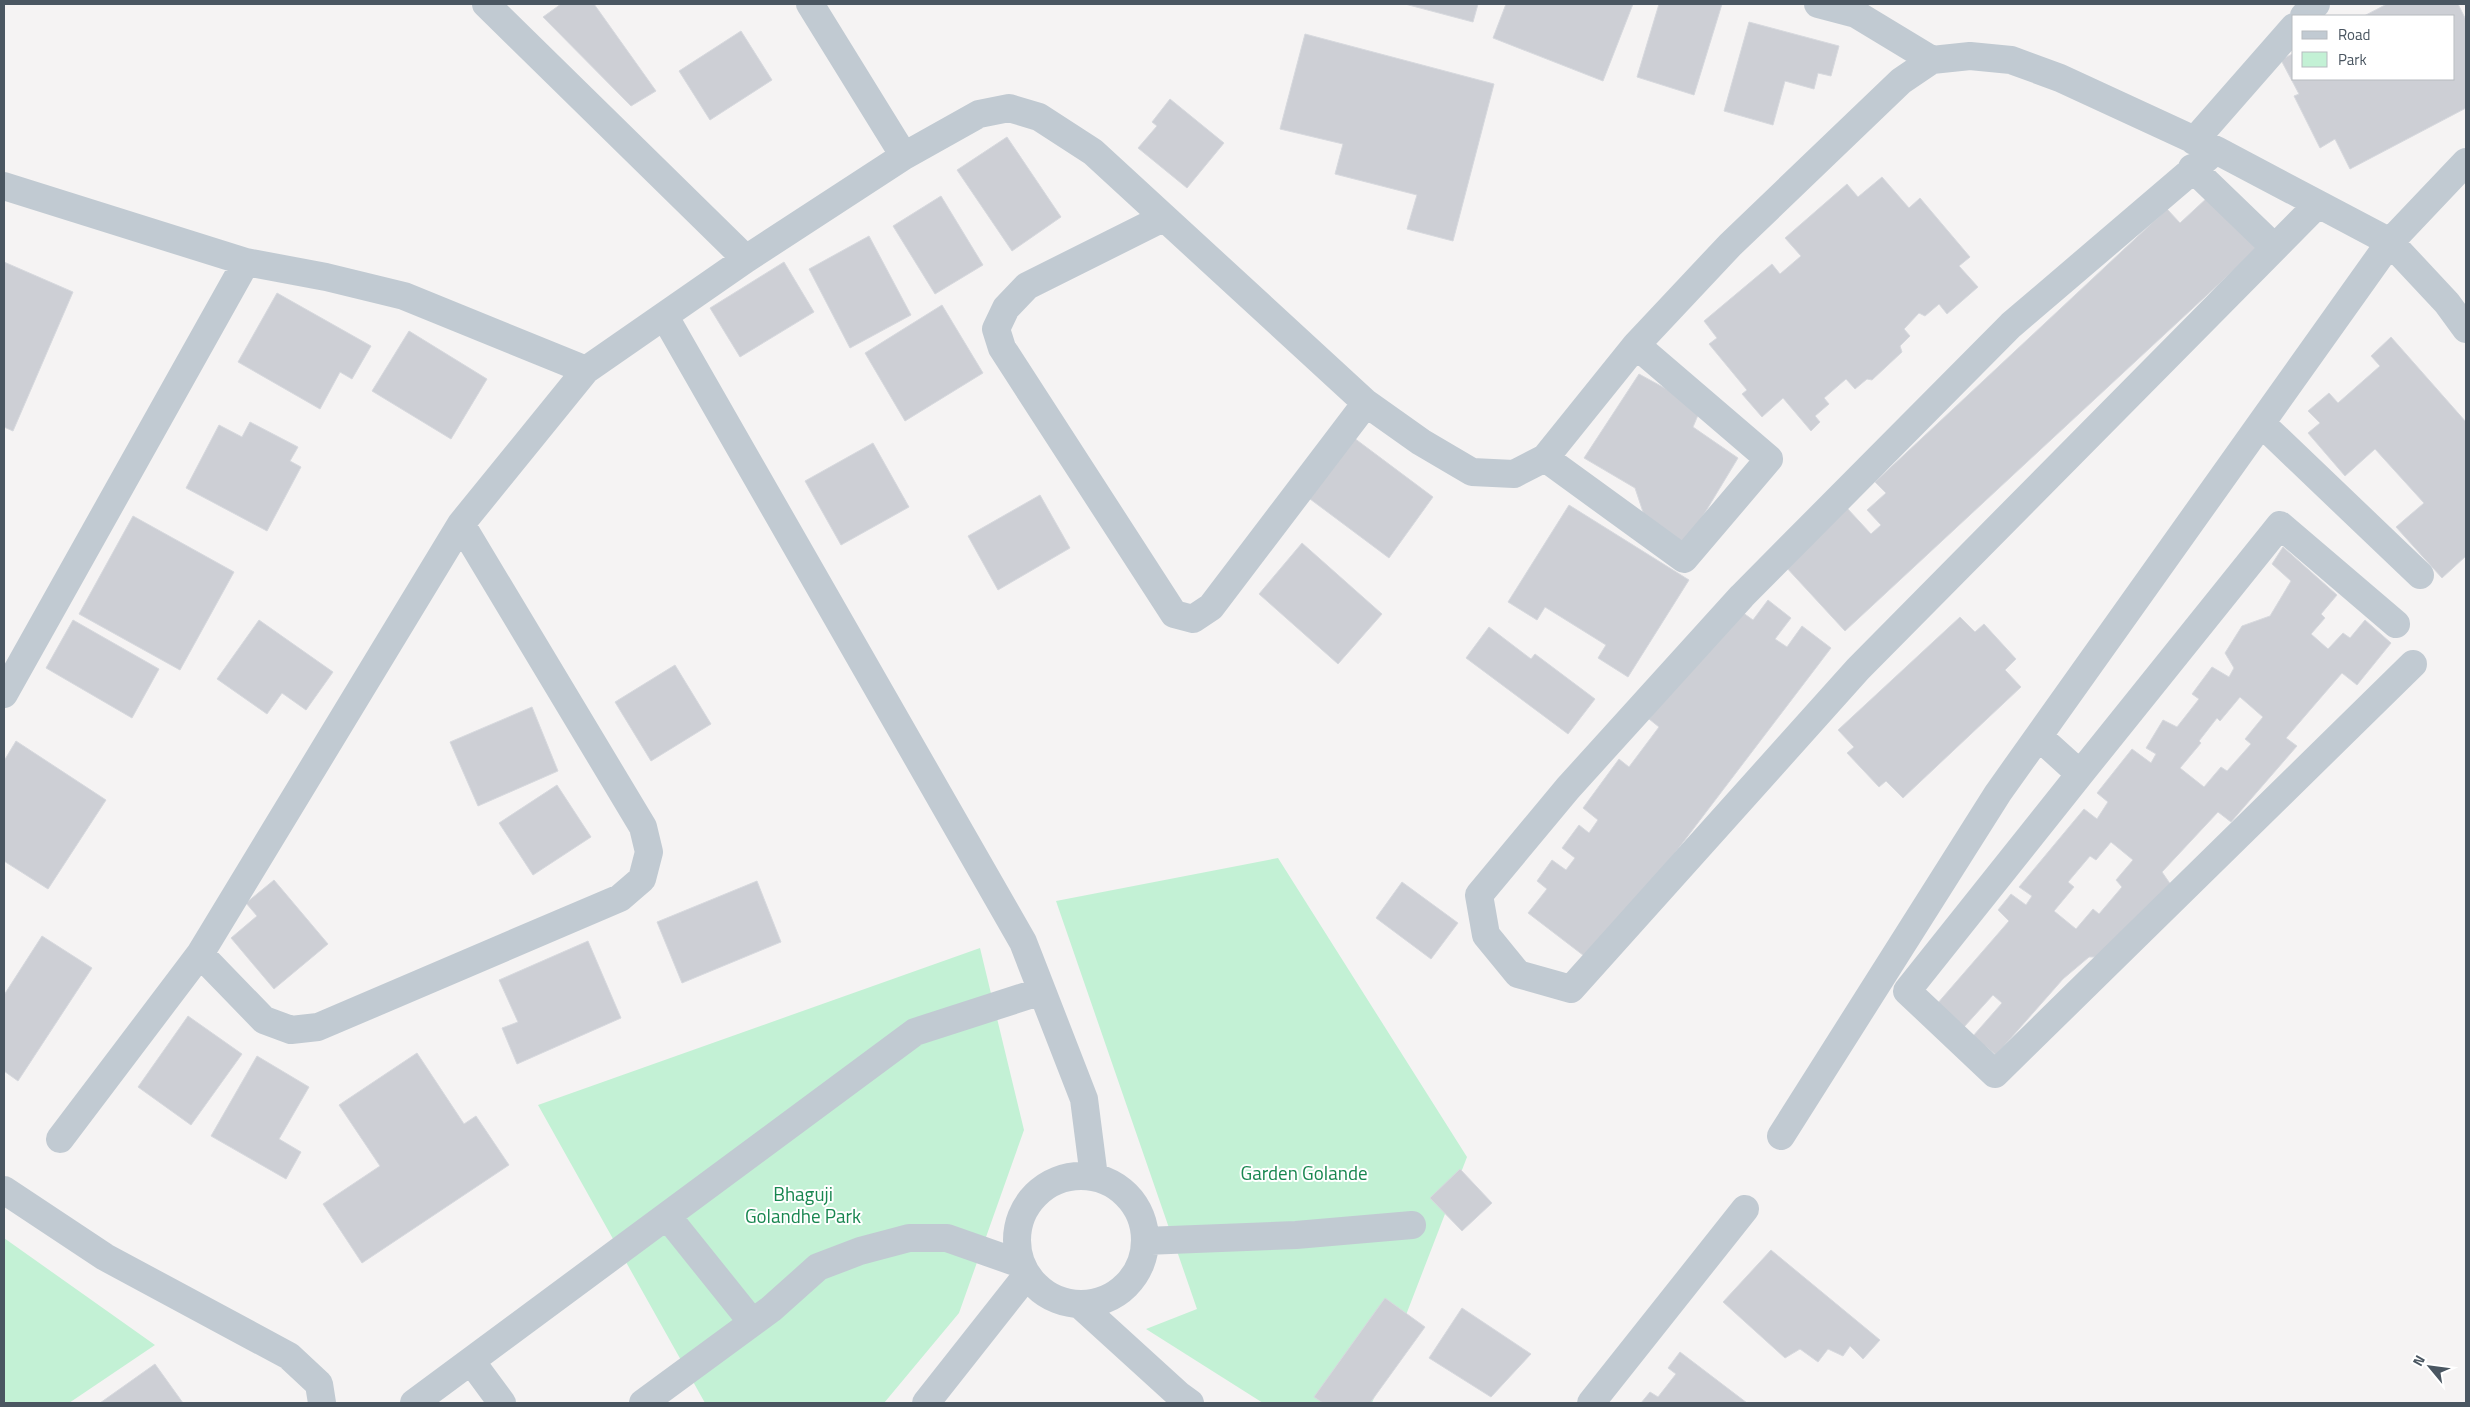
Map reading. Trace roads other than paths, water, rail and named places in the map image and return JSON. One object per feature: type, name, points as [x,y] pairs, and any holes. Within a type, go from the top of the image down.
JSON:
[{"type":"street","points":[[486,4],[746,259]]},
{"type":"street","points":[[810,4],[904,156]]},
{"type":"street","points":[[1818,4],[1856,14],[1932,60]]},
{"type":"street","points":[[2305,15],[2316,4]]},
{"type":"street","points":[[2292,30],[2205,145],[2192,168],[2011,325],[1742,596],[1543,819],[1479,895],[1486,935],[1518,974],[1571,989],[1858,669],[2317,205]]},
{"type":"street","points":[[60,1139],[200,954],[461,524],[586,370],[746,259],[904,156],[979,114],[1009,108],[1039,117],[1093,152],[1162,218],[1366,403],[1421,442],[1472,472],[1514,474],[1545,458],[1636,345],[1730,245],[1901,81],[1932,60],[1970,56],[2011,60],[2060,78],[2205,145],[2390,242],[2447,304],[2466,329]]},
{"type":"street","points":[[1782,1136],[1998,794],[2390,242],[2466,162]]},
{"type":"street","points":[[2192,168],[2274,247]]},
{"type":"street","points":[[4,186],[246,262],[326,277],[404,296],[586,370]]},
{"type":"street","points":[[1162,218],[1027,286],[1006,308],[996,329],[1002,348],[1174,614],[1193,618],[1211,607],[1366,403]]},
{"type":"street","points":[[4,694],[246,262]]},
{"type":"street","points":[[665,316],[1023,942],[1084,1099],[1094,1177]]},
{"type":"street","points":[[1545,458],[1684,559],[1769,459],[1636,345]]},
{"type":"street","points":[[2262,424],[2420,575]]},
{"type":"street","points":[[200,954],[264,1020],[291,1030],[318,1027],[620,898],[642,879],[649,852],[643,827],[461,524]]},
{"type":"street","points":[[2396,624],[2280,525],[1907,991],[1995,1074],[2413,664]]},
{"type":"street","points":[[2039,737],[2080,774]]},
{"type":"street","points":[[414,1403],[915,1032],[1042,990]]},
{"type":"street","points":[[1069,1177],[1094,1177],[1117,1187],[1134,1205],[1144,1228],[1145,1241],[1139,1265],[1125,1286],[1104,1300],[1079,1304],[1050,1296],[1024,1269],[1017,1252],[1018,1226],[1025,1209],[1036,1194],[1046,1186],[1069,1177]]},
{"type":"street","points":[[4,1190],[105,1257],[289,1356],[319,1384],[322,1403]]},
{"type":"street","points":[[1593,1402],[1745,1208]]},
{"type":"street","points":[[667,1216],[752,1322]]},
{"type":"street","points":[[1145,1241],[1296,1235],[1412,1225]]},
{"type":"street","points":[[643,1403],[771,1309],[818,1267],[860,1251],[909,1238],[947,1238],[1024,1269]]},
{"type":"street","points":[[926,1403],[1024,1269]]},
{"type":"street","points":[[1079,1304],[1181,1401]]},
{"type":"street","points":[[471,1361],[502,1403]]},
{"type":"park label","name":"Garden Golande","points":[[1304,1173]]},
{"type":"park label","name":"Bhaguji Golandhe Park","points":[[803,1205]]}]
